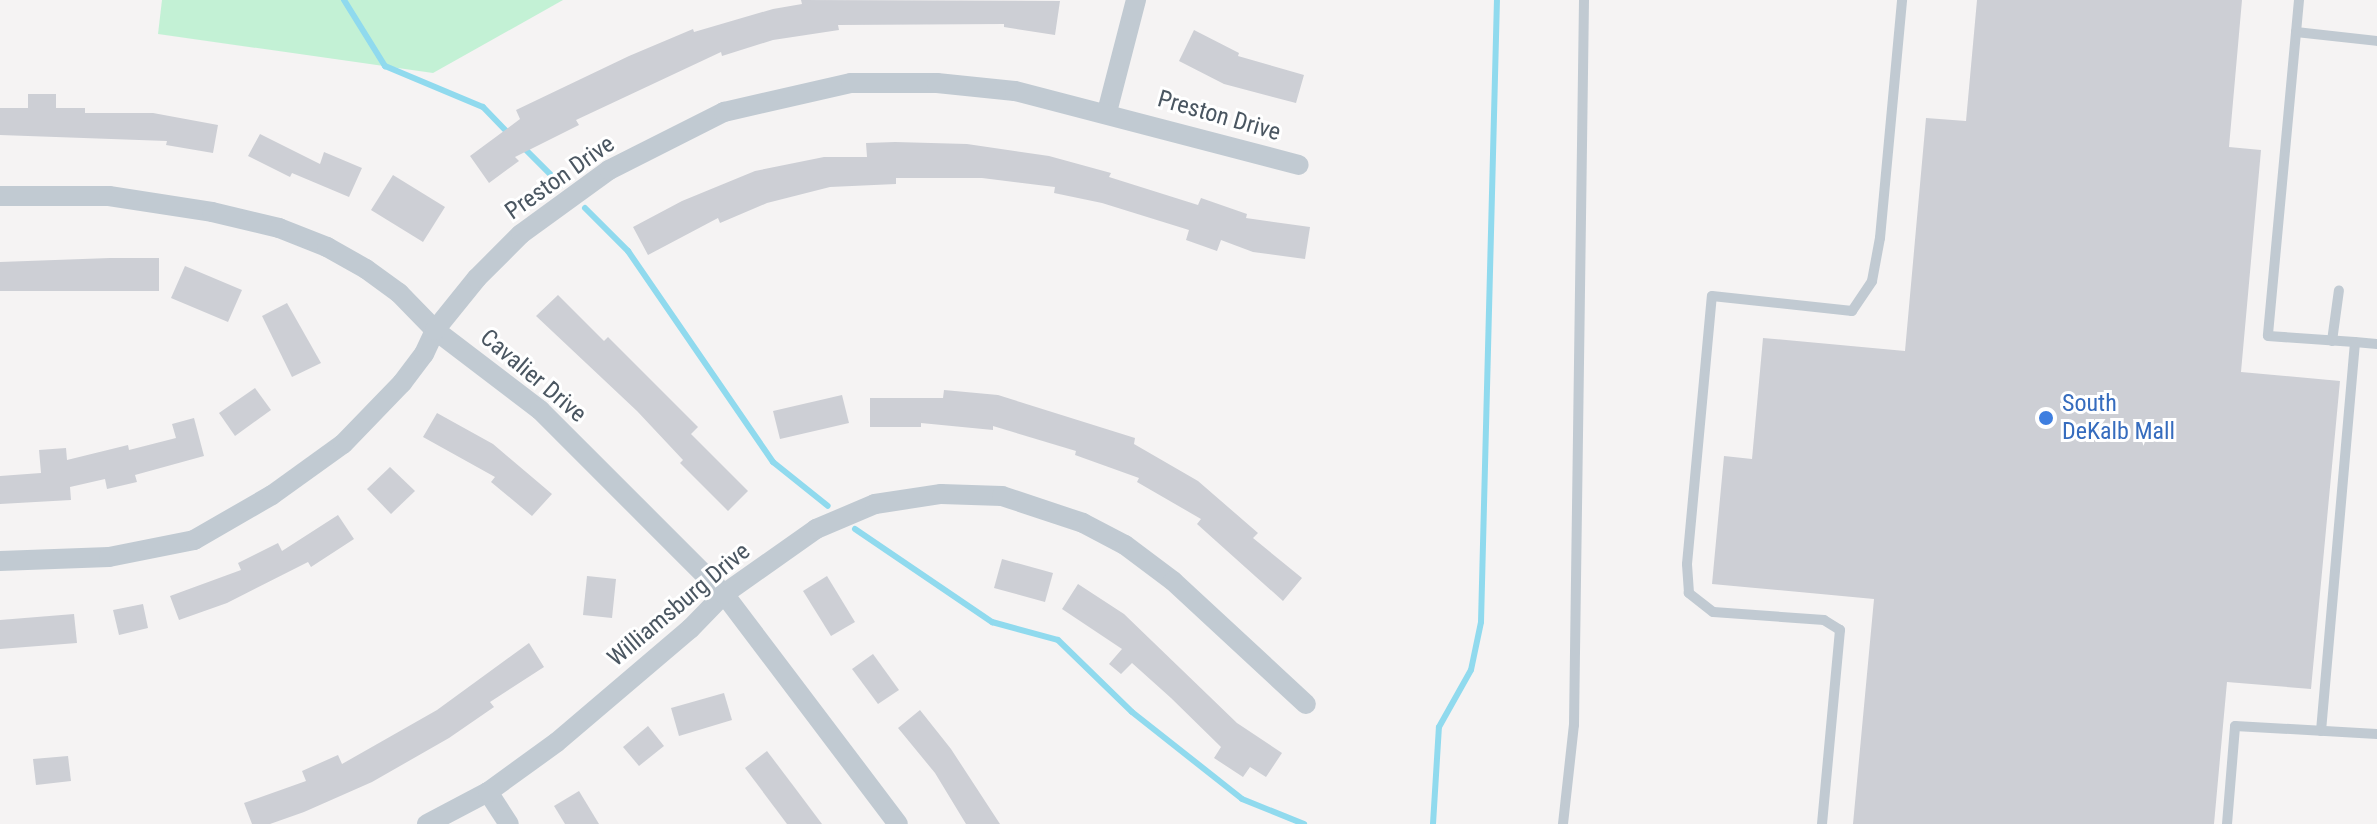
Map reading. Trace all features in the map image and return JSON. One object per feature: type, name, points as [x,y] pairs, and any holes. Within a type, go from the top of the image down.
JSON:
[{"type":"street","points":[[1107,112],[1136,0]]},
{"type":"street","name":"Preston Drive","points":[[0,561],[109,557],[194,540],[272,495],[343,444],[402,383],[424,354],[435,330],[477,278],[521,234],[609,170],[724,112],[851,83],[937,83],[1015,91],[1107,112],[1299,165]]},
{"type":"street","name":"Cavalier Drive","points":[[0,196],[109,196],[279,228],[327,247],[366,269],[399,293],[435,330],[540,410],[724,594],[898,824]]},
{"type":"street","name":"Williamsburg Drive","points":[[427,824],[488,792],[557,742],[690,629],[724,594],[816,529],[868,506],[941,494],[1002,496],[1083,523],[1125,545],[1173,581],[1306,704]]},
{"type":"street","points":[[488,792],[509,824]]},
{"type":"lane","points":[[1563,824],[1574,725],[1584,0]]},
{"type":"lane","points":[[1822,824],[1840,630],[1824,620],[1713,612],[1689,593],[1687,564],[1712,296],[1852,311],[1872,281],[1880,238],[1902,0]]},
{"type":"lane","points":[[2299,0],[2268,336],[2377,344]]},
{"type":"lane","points":[[2296,32],[2377,41]]},
{"type":"lane","points":[[2332,341],[2339,290]]},
{"type":"lane","points":[[2321,731],[2355,342]]},
{"type":"lane","points":[[2227,824],[2235,726],[2377,734]]},
{"type":"green space","points":[[162,0],[563,0],[433,73],[158,34]]},
{"type":"building","points":[[801,0],[1060,1],[1055,35],[1004,27],[1004,24],[838,25],[839,30],[773,40],[722,56],[721,52],[576,120],[579,125],[515,157],[519,161],[489,183],[470,156],[520,119],[516,110],[629,56],[693,29],[694,32],[773,9],[802,4]]},
{"type":"building","name":"South DeKalb Mall","points":[[1977,0],[2242,0],[2229,147],[2261,150],[2241,372],[2340,381],[2311,689],[2227,682],[2214,824],[1853,824],[1874,599],[1712,584],[1724,456],[1752,459],[1763,338],[1905,351],[1926,118],[1966,121]]},
{"type":"building","points":[[1194,30],[1239,53],[1238,56],[1304,75],[1296,103],[1224,84],[1179,61]]},
{"type":"building","points":[[28,94],[56,94],[56,108],[85,108],[85,113],[153,113],[218,125],[213,153],[166,145],[167,141],[0,135],[0,108],[28,108]]},
{"type":"building","points":[[260,134],[320,164],[324,152],[362,168],[349,197],[292,173],[290,177],[248,156]]},
{"type":"building","points":[[866,143],[967,144],[1049,156],[1111,173],[1109,177],[1198,205],[1201,198],[1247,214],[1246,218],[1310,227],[1305,259],[1253,252],[1221,240],[1217,251],[1186,240],[1189,230],[1102,203],[1054,193],[1055,187],[982,178],[896,178],[896,184],[830,187],[767,203],[720,223],[718,218],[648,255],[633,227],[682,201],[755,171],[824,157],[867,157]]},
{"type":"building","points":[[393,175],[445,207],[423,242],[371,210]]},
{"type":"building","points":[[159,258],[159,291],[0,291],[0,262]]},
{"type":"building","points":[[185,266],[242,290],[228,322],[171,298]]},
{"type":"building","points":[[558,295],[604,341],[608,337],[698,427],[691,434],[748,491],[728,511],[680,463],[683,460],[637,411],[536,316]]},
{"type":"building","points":[[287,303],[321,363],[292,377],[262,316]]},
{"type":"building","points":[[255,388],[271,410],[235,436],[219,413]]},
{"type":"building","points":[[944,390],[998,395],[1135,438],[1134,444],[1198,481],[1258,533],[1253,538],[1302,578],[1283,601],[1197,524],[1201,519],[1137,482],[1139,478],[1075,455],[1076,451],[993,426],[993,430],[921,423],[921,427],[870,427],[870,398],[943,398]]},
{"type":"building","points":[[842,395],[849,423],[780,439],[773,411]]},
{"type":"building","points":[[437,413],[493,444],[552,494],[532,516],[491,482],[495,477],[423,437]]},
{"type":"building","points":[[194,418],[204,456],[135,475],[137,482],[107,489],[105,479],[70,487],[71,500],[0,504],[0,476],[41,473],[39,450],[66,448],[67,460],[128,445],[129,450],[176,438],[172,424]]},
{"type":"building","points":[[390,467],[415,491],[391,514],[367,489]]},
{"type":"building","points":[[338,515],[354,539],[311,567],[308,562],[227,603],[179,620],[170,596],[241,570],[238,563],[278,543],[282,551]]},
{"type":"building","points":[[1002,559],[1053,573],[1045,602],[994,588]]},
{"type":"building","points":[[587,576],[616,579],[612,618],[583,615]]},
{"type":"building","points":[[827,576],[855,622],[831,636],[803,591]]},
{"type":"building","points":[[1078,584],[1124,614],[1237,723],[1282,753],[1266,777],[1250,767],[1243,777],[1214,758],[1221,747],[1132,663],[1121,674],[1109,664],[1122,649],[1062,609]]},
{"type":"building","points":[[143,604],[148,628],[119,635],[113,610]]},
{"type":"building","points":[[74,614],[77,643],[0,649],[0,620]]},
{"type":"building","points":[[529,643],[544,667],[490,702],[494,707],[449,738],[372,782],[304,812],[270,824],[252,824],[244,803],[306,781],[302,771],[338,755],[342,764],[437,710]]},
{"type":"building","points":[[873,654],[899,690],[878,704],[852,669]]},
{"type":"building","points":[[724,693],[732,720],[679,736],[671,708]]},
{"type":"building","points":[[920,710],[951,749],[1000,824],[966,824],[935,773],[898,728]]},
{"type":"building","points":[[648,726],[664,746],[639,766],[623,747]]},
{"type":"building","points":[[767,751],[822,824],[787,824],[745,768]]},
{"type":"building","points":[[68,756],[71,781],[36,785],[33,759]]},
{"type":"building","points":[[579,791],[599,824],[565,824],[554,806]]},
{"type":"waterway","points":[[344,0],[385,66],[483,107],[511,136]]},
{"type":"waterway","points":[[1433,824],[1439,727],[1471,670],[1481,622],[1497,0]]},
{"type":"waterway","points":[[522,146],[561,185]]},
{"type":"waterway","points":[[585,208],[628,251],[773,462],[828,506]]},
{"type":"waterway","points":[[855,529],[992,622],[1058,640],[1132,712],[1242,799],[1304,824]]},
{"type":"place","name":"South DeKalb Mall","points":[[2046,418]]}]
